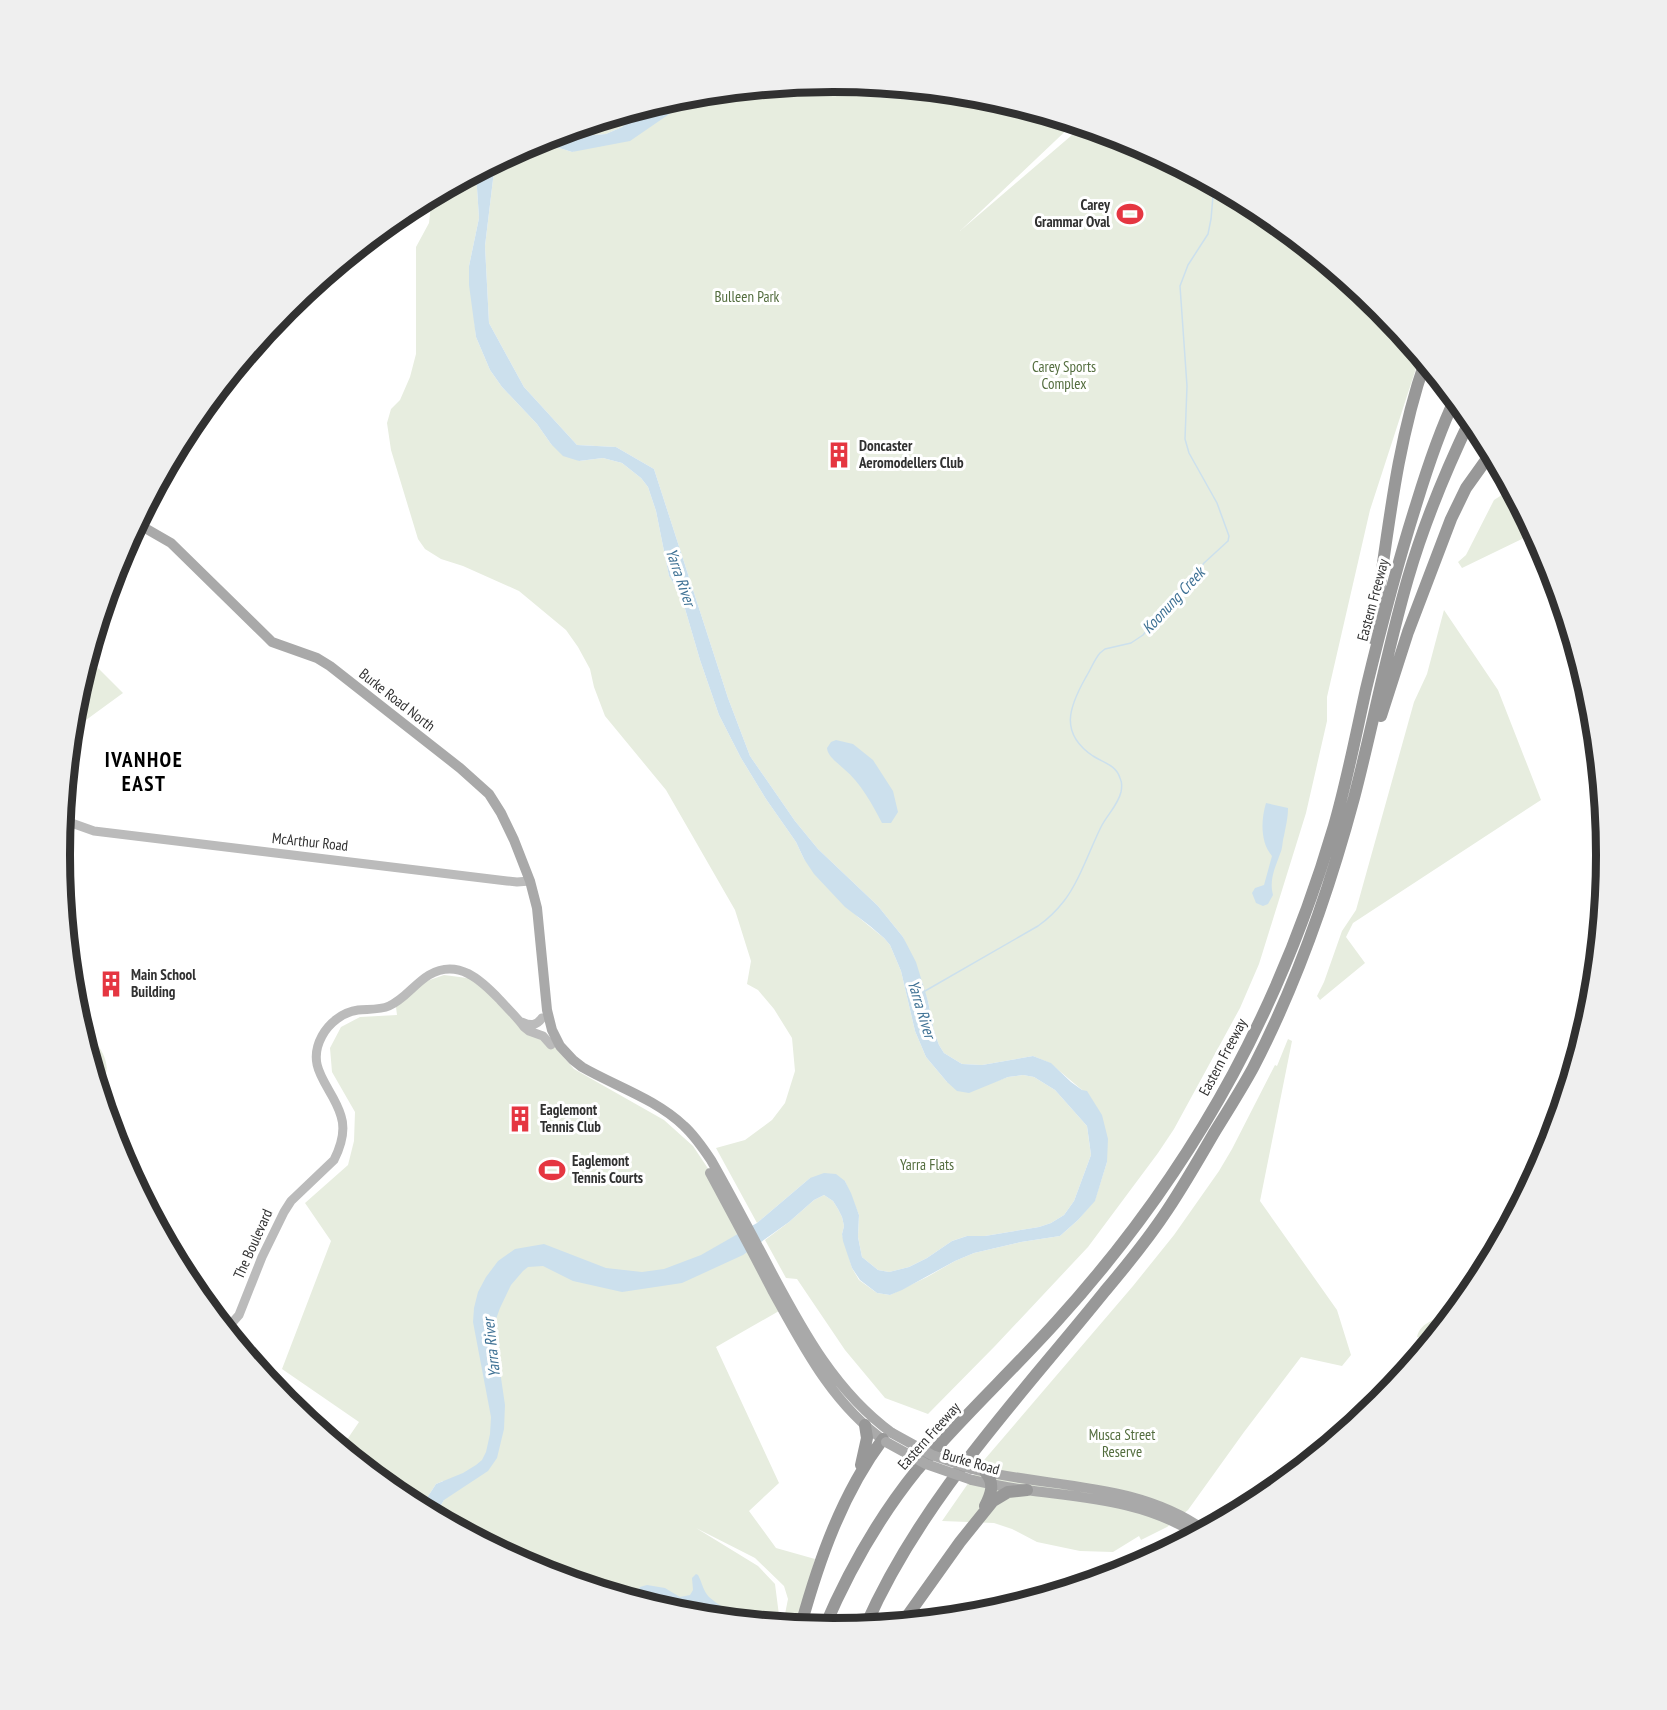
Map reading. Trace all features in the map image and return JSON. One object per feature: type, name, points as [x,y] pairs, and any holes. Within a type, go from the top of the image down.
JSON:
[{"type":"highway","points":[[1367,684],[1399,460],[1412,399],[1422,370]]},
{"type":"highway","name":"Eastern Freeway","points":[[829,1618],[853,1568],[885,1514],[915,1473],[1059,1320],[1091,1282],[1157,1197],[1237,1065],[1266,1005],[1304,916],[1335,824],[1367,684],[1405,540],[1424,479],[1451,407]]},
{"type":"highway","name":"Eastern Freeway","points":[[870,1617],[902,1554],[934,1504],[988,1431],[1101,1297],[1150,1234],[1239,1094],[1272,1028],[1313,929],[1354,797],[1408,577],[1440,488],[1466,429]]},
{"type":"highway","points":[[1354,797],[1408,632],[1450,519],[1466,488],[1486,460]]},
{"type":"highway","points":[[803,1617],[828,1543],[858,1477],[867,1438],[865,1425]]},
{"type":"highway","points":[[858,1477],[888,1436]]},
{"type":"highway","points":[[982,1513],[992,1490],[989,1478]]},
{"type":"highway","points":[[909,1613],[982,1513],[1008,1492],[1027,1490]]},
{"type":"main road","name":"Burke Road North","points":[[145,528],[171,543],[272,642],[317,658],[330,666],[477,782],[489,794],[501,813],[530,881],[537,908],[548,1019],[555,1038],[566,1053],[582,1067],[651,1103],[683,1125],[707,1154],[724,1191]]},
{"type":"main road","name":"Burke Road North","points":[[542,969],[540,980],[542,1018],[551,1045],[570,1065],[670,1123],[703,1159],[724,1191]]},
{"type":"main road","name":"Burke Road","points":[[724,1191],[779,1293],[840,1391],[865,1425],[989,1478],[1027,1490],[1152,1508],[1185,1517],[1197,1525]]},
{"type":"main road","name":"Burke Road","points":[[840,1391],[871,1415],[888,1436]]},
{"type":"main road","name":"Burke Road","points":[[989,1478],[1118,1494],[1152,1508],[1188,1530]]},
{"type":"street","name":"McArthur Road","points":[[71,823],[87,830]]},
{"type":"street","name":"McArthur Road","points":[[71,828],[507,881],[530,881]]},
{"type":"street","name":"The Boulevard","points":[[232,1323],[239,1315],[255,1272],[284,1212],[291,1201],[334,1160],[339,1152],[342,1140],[341,1115],[319,1075],[316,1060],[322,1036],[332,1023],[355,1011],[388,1006],[405,995],[419,981],[432,973],[445,970],[467,973],[476,977],[529,1031],[543,1036],[551,1045]]},
{"type":"street","points":[[519,1021],[530,1026],[542,1018]]},
{"type":"green space","points":[[822,92],[914,100],[919,98],[933,99],[982,107],[1068,129],[960,231],[1072,135],[1080,133],[1171,171],[1215,194],[1257,221],[1337,281],[1373,315],[1417,364],[1370,510],[1327,697],[1327,721],[1306,813],[1259,964],[1240,1008],[1174,1129],[1088,1247],[928,1414],[885,1398],[845,1350],[797,1279],[786,1278],[765,1240],[814,1200],[824,1195],[833,1201],[842,1217],[844,1226],[842,1234],[852,1268],[859,1280],[877,1293],[890,1295],[974,1253],[1060,1236],[1095,1200],[1107,1162],[1082,1090],[1050,1063],[1033,1056],[982,1065],[962,1064],[944,1053],[934,1031],[928,1001],[903,937],[878,906],[818,849],[795,821],[750,756],[728,698],[654,469],[616,447],[577,445],[524,387],[489,323],[485,246],[494,172],[553,146],[572,152],[685,107],[734,99]]},
{"type":"green space","points":[[633,119],[622,127],[606,134],[577,136]]},
{"type":"green space","name":"Yarra Flats","points":[[477,181],[479,218],[469,266],[476,337],[490,370],[502,387],[537,424],[551,444],[579,461],[603,458],[622,463],[641,478],[648,487],[656,511],[669,576],[681,595],[719,715],[741,758],[796,842],[804,859],[858,917],[890,945],[901,971],[915,1031],[926,1057],[947,1082],[994,1082],[1023,1075],[1034,1077],[1055,1090],[1087,1126],[1091,1155],[1074,1201],[1064,1215],[1039,1227],[985,1236],[967,1236],[952,1241],[909,1267],[889,1272],[878,1270],[862,1257],[858,1237],[859,1215],[845,1181],[810,1178],[757,1223],[716,1148],[745,1140],[772,1120],[785,1103],[795,1071],[792,1038],[774,1009],[758,990],[747,984],[751,961],[735,910],[666,790],[605,716],[590,669],[566,630],[519,591],[463,566],[441,559],[425,549],[418,539],[391,450],[387,423],[391,409],[400,400],[410,377],[416,354],[416,247],[429,223],[431,208]]},
{"type":"green space","points":[[1505,493],[1526,537],[1462,568],[1458,562],[1466,555],[1494,500]]},
{"type":"green space","points":[[1444,610],[1498,690],[1541,800],[1353,923],[1346,937],[1365,963],[1320,1000],[1317,996],[1342,931],[1356,910],[1414,702],[1427,674]]},
{"type":"green space","points":[[95,665],[123,693],[86,720],[85,705]]},
{"type":"green space","points":[[444,975],[475,979],[550,1042],[574,1069],[664,1120],[693,1146],[713,1176],[786,1307],[716,1347],[779,1483],[749,1511],[776,1548],[815,1559],[799,1617],[785,1616],[788,1599],[784,1586],[755,1558],[696,1528],[758,1566],[775,1584],[779,1616],[685,1603],[636,1592],[588,1578],[496,1539],[439,1508],[444,1500],[443,1481],[436,1484],[426,1499],[369,1460],[346,1442],[359,1422],[282,1369],[331,1241],[305,1203],[348,1165],[354,1141],[355,1112],[332,1072],[330,1048],[341,1027],[360,1017],[397,1015],[396,1007],[421,983]]},
{"type":"green space","points":[[93,1038],[106,1062],[107,1070],[104,1077]]},
{"type":"green space","name":"Musca Street Reserve","points":[[1288,1039],[1292,1041],[1260,1201],[1337,1310],[1351,1355],[1342,1366],[1301,1357],[1188,1510],[1167,1527],[1141,1540],[1139,1536],[1113,1552],[1080,1551],[1037,1542],[994,1523],[942,1521],[985,1459],[1174,1235],[1232,1149],[1275,1065],[1277,1066]]},
{"type":"green space","points":[[1440,1318],[1423,1339],[1417,1337],[1426,1324]]},
{"type":"water","points":[[822,92],[919,98],[914,100]]},
{"type":"water","points":[[677,109],[630,141],[572,152],[553,146],[577,136],[606,134],[633,119]]},
{"type":"water","name":"Yarra River","points":[[494,172],[485,246],[489,323],[524,387],[577,445],[616,447],[654,469],[728,698],[750,756],[795,821],[818,849],[878,906],[903,937],[916,962],[934,1031],[944,1053],[962,1064],[982,1065],[1033,1056],[1051,1063],[1071,1082],[1087,1091],[1102,1115],[1108,1139],[1107,1162],[1095,1201],[1060,1236],[974,1253],[890,1295],[877,1293],[860,1280],[852,1268],[843,1241],[842,1217],[833,1201],[824,1195],[814,1200],[789,1222],[743,1255],[682,1283],[622,1292],[573,1281],[543,1266],[528,1267],[511,1285],[496,1319],[495,1337],[505,1405],[504,1429],[497,1458],[488,1471],[444,1500],[439,1508],[426,1499],[436,1484],[476,1465],[486,1452],[491,1417],[473,1322],[474,1308],[478,1292],[486,1277],[498,1261],[515,1249],[544,1244],[606,1268],[642,1272],[664,1269],[701,1255],[757,1223],[810,1178],[824,1173],[836,1174],[845,1181],[851,1193],[859,1215],[858,1237],[862,1257],[878,1270],[889,1272],[909,1267],[952,1241],[967,1236],[985,1236],[1051,1223],[1064,1215],[1074,1201],[1091,1155],[1087,1126],[1055,1090],[1034,1077],[1023,1075],[1008,1077],[969,1093],[957,1091],[926,1057],[915,1031],[901,971],[890,945],[845,907],[814,874],[796,842],[741,758],[719,715],[681,595],[669,576],[656,511],[648,487],[641,478],[622,463],[603,458],[579,461],[563,456],[502,387],[490,370],[476,337],[469,285],[469,266],[479,218],[477,181]]},
{"type":"water","points":[[836,740],[853,744],[873,760],[893,791],[898,812],[891,823],[882,823],[861,787],[829,754],[827,748],[831,742]]},
{"type":"water","points":[[1266,803],[1288,808],[1288,812],[1282,850],[1272,879],[1273,895],[1268,904],[1263,906],[1256,903],[1252,893],[1255,888],[1264,885],[1272,856],[1265,844],[1263,831]]},
{"type":"water","points":[[698,1575],[709,1597],[727,1610],[637,1592],[640,1587],[647,1585],[665,1588],[680,1597],[690,1595],[693,1590],[692,1578]]},
{"type":"waterway","name":"Koonung Creek","points":[[925,991],[1038,926],[1064,901],[1101,827],[1117,801],[1122,786],[1116,770],[1082,747],[1071,729],[1072,709],[1080,688],[1100,653],[1105,649],[1131,643],[1143,635],[1173,603],[1204,563],[1228,541],[1229,536],[1217,503],[1189,453],[1185,439],[1187,386],[1180,286],[1188,265],[1208,234],[1214,194]]},
{"type":"place","name":"Carey Grammar Oval","points":[[1130,214]]},
{"type":"place","name":"Doncaster Aeromodellers Club","points":[[839,455]]},
{"type":"place","name":"Main School Building","points":[[111,984]]},
{"type":"place","name":"Eaglemont Tennis Club","points":[[520,1119]]},
{"type":"place","name":"Eaglemont Tennis Courts","points":[[552,1170]]},
{"type":"district","name":"IVANHOE EAST","points":[[144,772]]},
{"type":"park label","name":"Bulleen Park","points":[[747,297]]},
{"type":"park label","name":"Carey Sports Complex","points":[[1064,376]]}]
